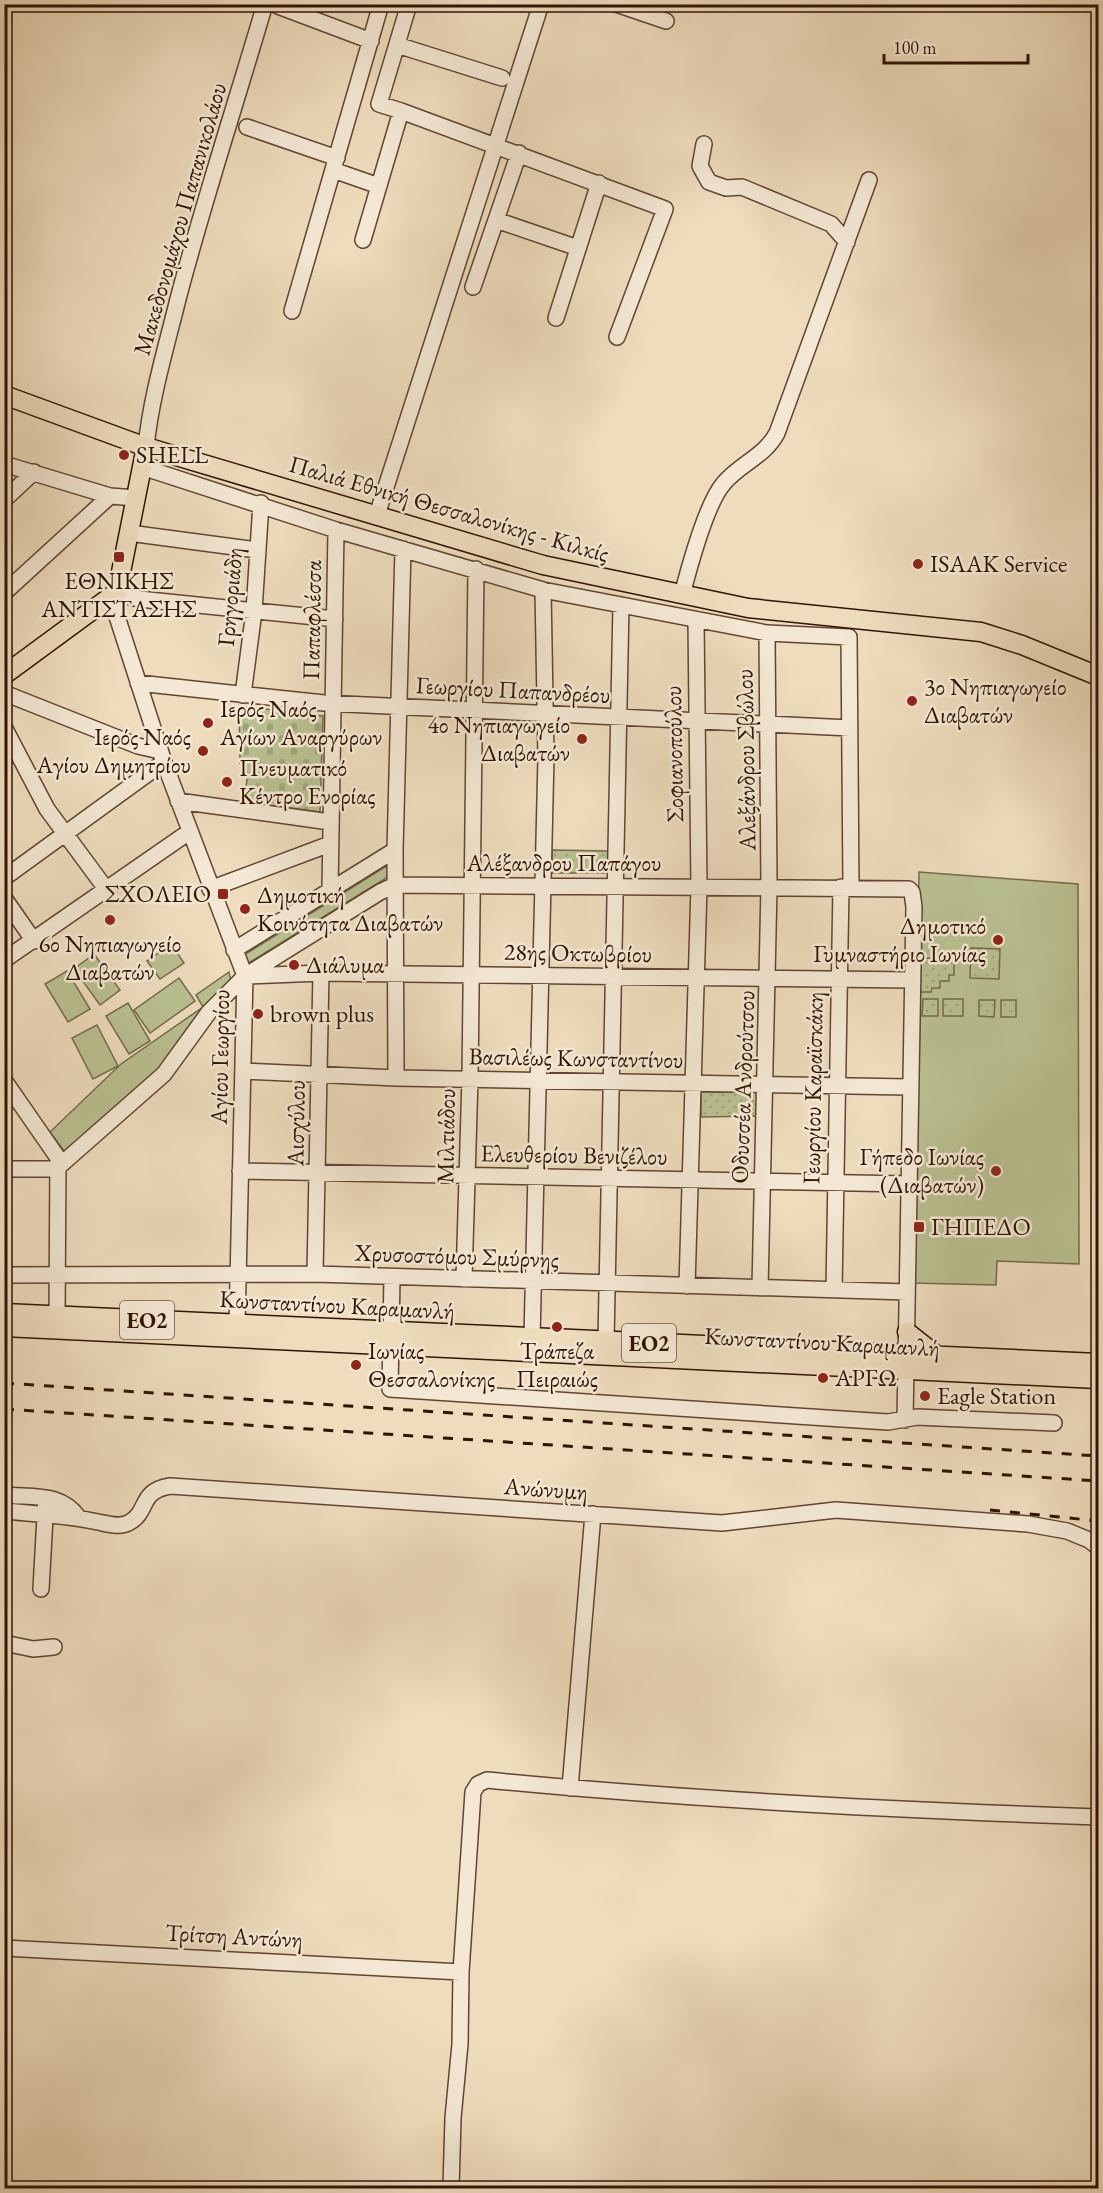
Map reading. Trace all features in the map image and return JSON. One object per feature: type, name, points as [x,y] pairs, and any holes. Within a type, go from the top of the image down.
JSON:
[{"type":"main road","name":"Παλιά Εθνική Θεσσαλονίκης - Κιλκίς","points":[[4,395],[142,456],[377,515],[543,565],[761,610],[981,632],[1022,645],[1098,676]]},
{"type":"main road","points":[[4,675],[113,596],[121,582],[142,456]]},
{"type":"main road","name":"Κωνσταντίνου Καραμανλή","points":[[4,1313],[237,1324],[390,1338],[532,1338],[606,1341],[907,1362],[1098,1379]]},
{"type":"main road","name":"Κωνσταντίνου Καραμανλή","points":[[4,1327],[390,1338],[907,1362],[936,1355],[1098,1363]]},
{"type":"main road","points":[[907,1332],[936,1355]]},
{"type":"street","points":[[292,311],[381,4]]},
{"type":"street","points":[[379,105],[409,4]]},
{"type":"street","points":[[377,515],[541,4]]},
{"type":"street","points":[[616,4],[666,21]]},
{"type":"street","points":[[271,5],[371,41]]},
{"type":"street","name":"Μακεδονομάχου Παπανικολάου","points":[[142,456],[172,324],[206,192],[271,5]]},
{"type":"street","points":[[397,45],[502,78]]},
{"type":"street","points":[[355,96],[519,153],[665,209],[617,337]]},
{"type":"street","points":[[363,240],[401,111]]},
{"type":"street","points":[[248,127],[335,164],[379,186]]},
{"type":"street","points":[[704,144],[700,166],[709,182],[726,188],[741,187],[831,224],[847,242]]},
{"type":"street","points":[[473,287],[519,153]]},
{"type":"street","points":[[682,595],[694,549],[721,485],[764,451],[777,433],[869,180]]},
{"type":"street","points":[[556,318],[599,183]]},
{"type":"street","points":[[496,220],[578,248]]},
{"type":"street","points":[[142,456],[336,530],[543,590],[767,633]]},
{"type":"street","points":[[4,464],[110,496],[136,498]]},
{"type":"street","points":[[4,500],[34,472]]},
{"type":"street","points":[[4,593],[110,496]]},
{"type":"street","name":"Γρηγοριάδη","points":[[243,694],[254,610],[261,503]]},
{"type":"street","name":"Παπαφλέσσα","points":[[330,890],[336,530]]},
{"type":"street","points":[[129,533],[257,550]]},
{"type":"street","points":[[396,1078],[395,850],[401,708],[403,549]]},
{"type":"street","name":"Μιλτιάδου","points":[[464,1279],[470,1078],[472,711],[476,569]]},
{"type":"street","points":[[532,1338],[541,975],[543,590]]},
{"type":"street","points":[[113,596],[335,619]]},
{"type":"street","name":"Αγίου Γεωργίου","points":[[113,596],[162,756],[244,976],[237,1324]]},
{"type":"street","points":[[606,1341],[621,605]]},
{"type":"street","name":"Σοφιανοπούλου","points":[[687,1286],[698,977],[696,621]]},
{"type":"street","name":"Γεωργίου Καραϊσκάκη","points":[[767,633],[849,637],[850,728],[846,887],[838,978],[834,1290]]},
{"type":"street","name":"Αλεξάνδρου Σβώλου","points":[[767,633],[769,887]]},
{"type":"street","name":"Γεωργίου Παπανδρέου","points":[[138,683],[333,704],[850,728]]},
{"type":"street","points":[[4,693],[162,756],[64,834],[4,878]]},
{"type":"street","points":[[4,727],[47,809],[106,889]]},
{"type":"street","points":[[178,801],[330,822]]},
{"type":"street","points":[[4,960],[189,832]]},
{"type":"street","points":[[210,889],[330,844]]},
{"type":"street","points":[[234,950],[395,850]]},
{"type":"street","name":"Αλέξανδρου Παπάγου","points":[[56,1169],[164,1074],[208,1012],[244,976],[395,885],[909,889],[912,892],[914,907],[912,980]]},
{"type":"street","name":"Οδυσσέα Ανδρούτσου","points":[[760,1288],[769,887]]},
{"type":"street","points":[[4,898],[34,940]]},
{"type":"street","name":"28ης Οκτωβρίου","points":[[244,976],[321,973],[912,980]]},
{"type":"street","name":"Αισχύλου","points":[[315,1274],[321,973]]},
{"type":"street","points":[[905,1420],[912,980]]},
{"type":"street","name":"Βασιλέως Κωνσταντίνου","points":[[243,1071],[396,1078],[909,1087]]},
{"type":"street","points":[[4,1080],[58,1158],[56,1169],[57,1316]]},
{"type":"street","points":[[4,1169],[56,1169]]},
{"type":"street","name":"Ελευθερίου Βενιζέλου","points":[[240,1171],[907,1184]]},
{"type":"street","name":"Χρυσοστόμου Σμύρνης","points":[[4,1275],[315,1274],[907,1292]]},
{"type":"street","points":[[392,1277],[390,1389],[888,1422],[917,1417],[1054,1423]]},
{"type":"street","name":"Ανώνυμη","points":[[4,1511],[79,1518],[117,1526],[129,1524],[135,1519],[146,1497],[154,1490],[170,1486],[722,1523],[848,1511],[1028,1524],[1067,1531],[1089,1540],[1098,1547]]},
{"type":"street","points":[[4,1495],[65,1503],[79,1518]]},
{"type":"street","points":[[41,1589],[46,1499]]},
{"type":"street","points":[[570,1788],[592,1514]]},
{"type":"street","points":[[4,1643],[33,1649],[54,1647]]},
{"type":"street","points":[[451,2188],[453,2118],[460,2044],[461,1972],[473,1792],[478,1784],[487,1780],[570,1788],[948,1814],[1098,1817]]},
{"type":"street","name":"Τρίτση Αντώνη","points":[[4,1948],[461,1972]]},
{"type":"green space","points":[[239,706],[323,716],[320,812],[244,802],[247,779],[240,763]]},
{"type":"green space","points":[[552,850],[608,851],[607,873],[552,873]]},
{"type":"green space","points":[[388,865],[388,877],[247,964],[244,955]]},
{"type":"green space","points":[[919,872],[1078,884],[1079,1264],[997,1261],[996,1285],[911,1283]]},
{"type":"green space","points":[[171,944],[184,963],[160,979],[147,961]]},
{"type":"green space","points":[[971,948],[1000,949],[999,979],[970,978]]},
{"type":"green space","points":[[94,954],[120,990],[100,1005],[74,969]]},
{"type":"green space","points":[[920,958],[954,959],[954,975],[949,975],[949,981],[940,981],[940,988],[932,988],[931,992],[919,992]]},
{"type":"green space","points":[[67,971],[90,1009],[68,1022],[45,984]]},
{"type":"green space","points":[[229,972],[231,982],[161,1071],[67,1155],[50,1132],[121,1064],[203,1007],[196,995]]},
{"type":"green space","points":[[179,978],[195,1001],[150,1033],[134,1010]]},
{"type":"green space","points":[[923,999],[938,999],[938,1016],[922,1016]]},
{"type":"green space","points":[[943,999],[963,999],[963,1016],[943,1016]]},
{"type":"green space","points":[[979,1000],[995,1000],[994,1017],[979,1016]]},
{"type":"green space","points":[[1001,1000],[1016,1000],[1016,1017],[1001,1017]]},
{"type":"green space","points":[[128,1003],[150,1041],[129,1054],[106,1016]]},
{"type":"green space","points":[[97,1025],[118,1066],[93,1079],[72,1038]]},
{"type":"green space","points":[[701,1092],[757,1092],[758,1116],[701,1117]]},
{"type":"railway","points":[[4,1383],[1098,1456]]},
{"type":"railway","points":[[4,1409],[1098,1481]]},
{"type":"railway","points":[[990,1510],[1098,1521]]},
{"type":"place","name":"SHELL","points":[[124,455]]},
{"type":"place","name":"ΕΘΝΙΚΗΣ ΑΝΤΙΣΤΑΣΗΣ","points":[[119,557]]},
{"type":"place","name":"ISAAK Service","points":[[918,564]]},
{"type":"place","name":"3ο Νηπιαγωγείο Διαβατών","points":[[912,701]]},
{"type":"place","name":"Ιερός Ναός Αγίων Αναργύρων","points":[[208,723]]},
{"type":"place","name":"4ο Νηπιαγωγείο Διαβατών","points":[[582,739]]},
{"type":"place","name":"Ιερός Ναός Αγίου Δημητρίου","points":[[203,751]]},
{"type":"place","name":"Πνευματικό Κέντρο Ενορίας","points":[[227,782]]},
{"type":"place","name":"ΣΧΟΛΕΙΟ","points":[[223,894]]},
{"type":"place","name":"Δημοτική Κοινότητα Διαβατών","points":[[245,909]]},
{"type":"place","name":"6ο Νηπιαγωγείο Διαβατών","points":[[110,920]]},
{"type":"place","name":"Δημοτικό Γυμναστήριο Ιωνίας","points":[[998,940]]},
{"type":"place","name":"Διάλυμα","points":[[294,965]]},
{"type":"place","name":"brown plus","points":[[258,1014]]},
{"type":"place","name":"Γήπεδο Ιωνίας (Διαβατών)","points":[[996,1171]]},
{"type":"place","name":"ΓΗΠΕΔΟ","points":[[919,1227]]},
{"type":"place","name":"Τράπεζα Πειραιώς","points":[[557,1327]]},
{"type":"place","name":"Ιωνίας Θεσσαλονίκης","points":[[356,1365]]},
{"type":"place","name":"ΑΡΓΩ","points":[[823,1378]]},
{"type":"place","name":"Eagle Station","points":[[925,1396]]}]
